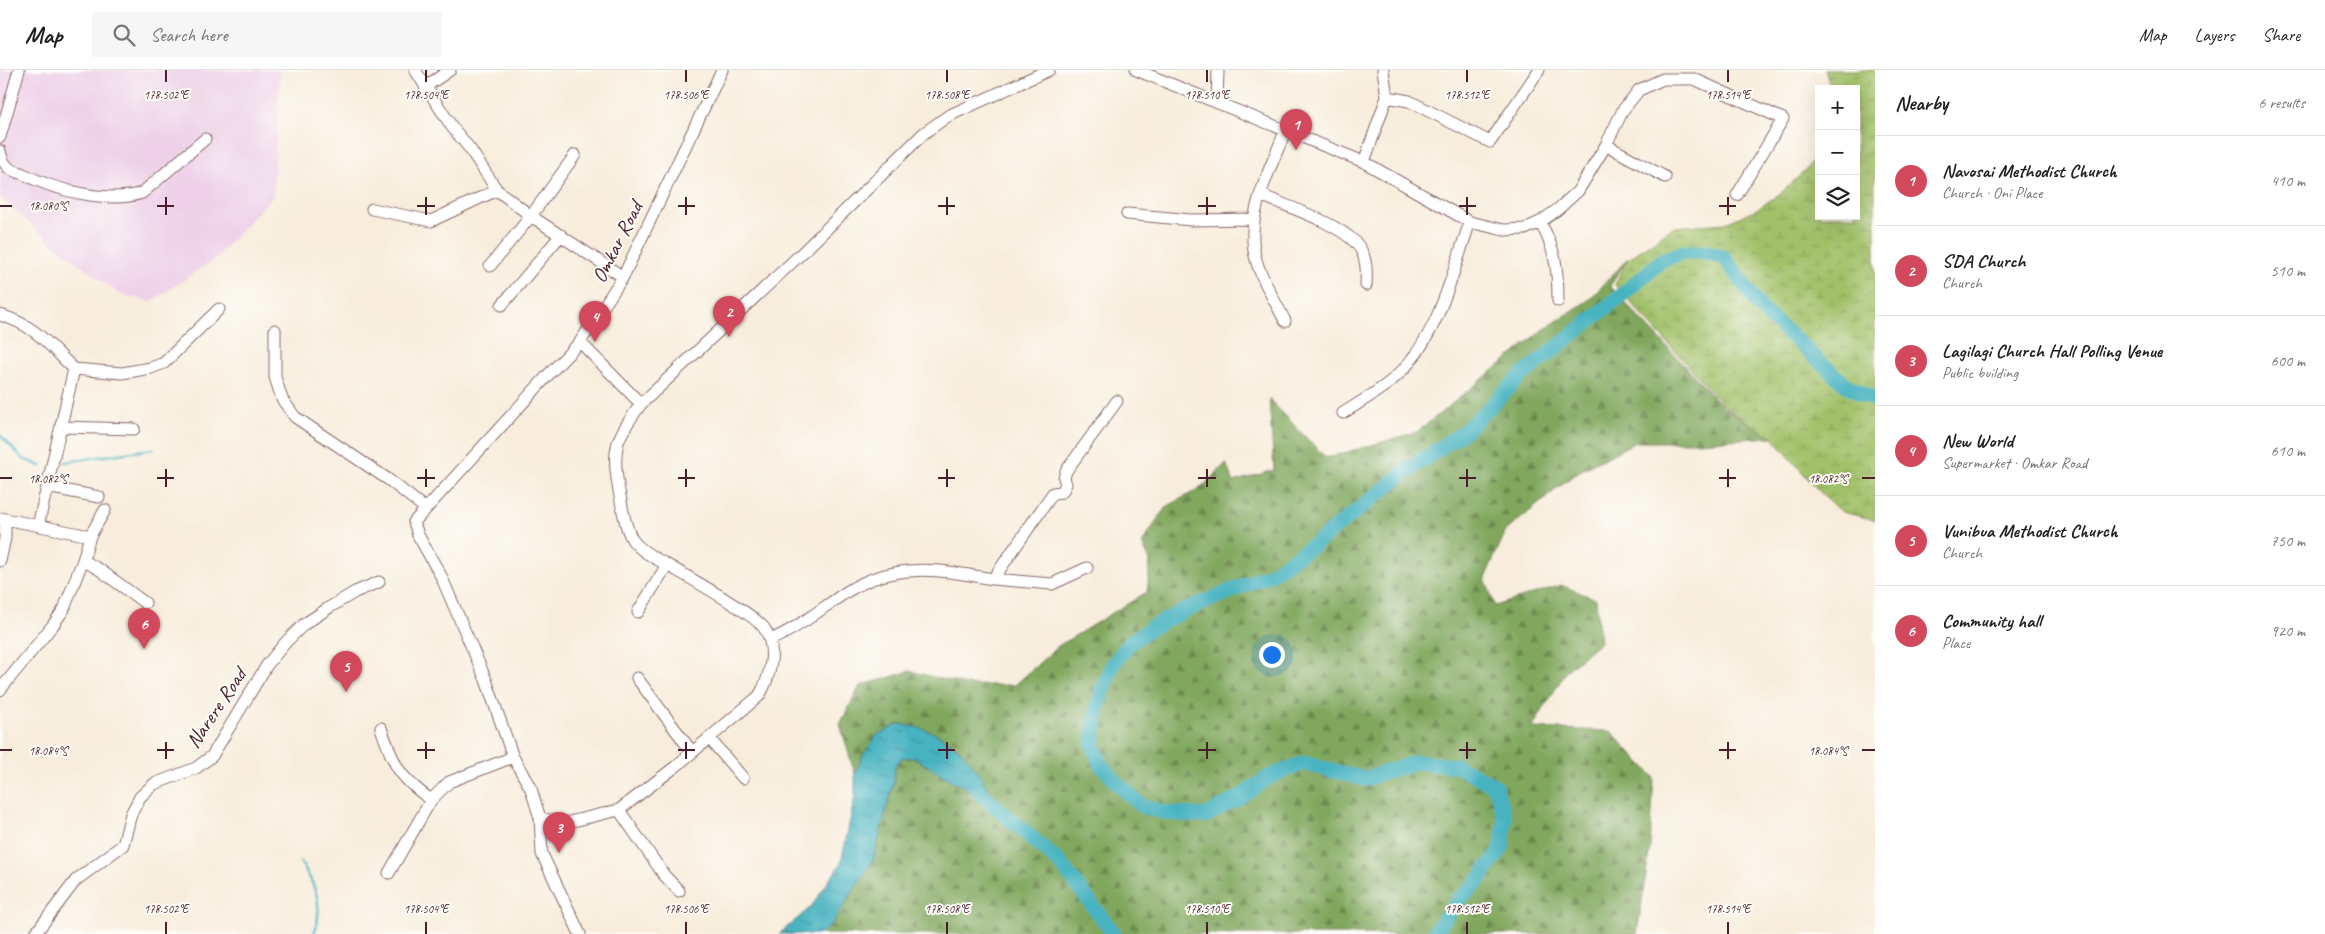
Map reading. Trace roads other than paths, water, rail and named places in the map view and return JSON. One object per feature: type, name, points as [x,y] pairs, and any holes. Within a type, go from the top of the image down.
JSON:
[{"type":"street","points":[[0,138],[19,70]]},
{"type":"street","points":[[415,70],[497,190],[531,216],[623,277]]},
{"type":"street","points":[[425,87],[450,70]]},
{"type":"street","name":"Omkar Road","points":[[513,757],[486,680],[441,576],[418,535],[414,522],[580,342],[623,277],[722,70]]},
{"type":"street","points":[[540,818],[564,823],[618,810],[759,696],[766,684],[771,668],[770,640],[764,627],[634,542],[624,516],[614,455],[617,441],[642,404],[803,252],[924,133],[948,116],[1049,70]]},
{"type":"street","points":[[1136,70],[1217,101],[1364,162],[1470,222],[1504,230],[1525,229],[1540,222],[1578,191],[1606,145],[1623,110],[1639,90],[1663,78],[1694,78],[1783,119],[1737,195]]},
{"type":"street","points":[[1217,101],[1218,70]]},
{"type":"street","points":[[1364,162],[1387,96],[1382,70]]},
{"type":"street","points":[[1387,96],[1409,101],[1490,142],[1539,70]]},
{"type":"street","points":[[1285,321],[1258,265],[1252,231],[1253,219],[1261,195],[1286,129]]},
{"type":"street","points":[[0,151],[8,168],[35,180],[69,190],[129,197],[142,193],[205,139]]},
{"type":"street","points":[[1606,145],[1665,177]]},
{"type":"street","points":[[490,266],[531,216],[575,155]]},
{"type":"street","points":[[372,210],[431,221],[497,190]]},
{"type":"street","points":[[1261,195],[1339,230],[1356,242],[1367,269],[1366,285]]},
{"type":"street","points":[[1128,214],[1191,220],[1253,219]]},
{"type":"street","points":[[1343,413],[1391,381],[1409,363],[1423,344],[1438,313],[1470,222]]},
{"type":"street","points":[[1540,222],[1554,251],[1558,272],[1558,302]]},
{"type":"street","points":[[502,305],[561,235]]},
{"type":"street","points":[[0,316],[15,320],[34,330],[52,344],[74,369],[122,373],[151,368],[164,363],[219,309]]},
{"type":"street","points":[[275,330],[275,377],[282,399],[294,417],[390,480],[426,509]]},
{"type":"street","points":[[580,342],[642,404]]},
{"type":"street","points":[[38,526],[74,369]]},
{"type":"street","points":[[993,579],[1039,516],[1053,493],[1062,492],[1066,470],[1117,401]]},
{"type":"street","points":[[62,427],[134,429]]},
{"type":"street","points":[[47,487],[99,496]]},
{"type":"street","points":[[0,690],[64,609],[90,536],[104,510]]},
{"type":"street","points":[[0,561],[6,538],[2,519],[90,536]]},
{"type":"street","points":[[83,560],[145,602]]},
{"type":"street","points":[[638,612],[668,565]]},
{"type":"street","points":[[770,640],[790,632],[850,590],[897,571],[924,569],[993,579],[1052,584],[1087,568]]},
{"type":"street","name":"Narere Road","points":[[35,934],[76,880],[123,845],[131,814],[140,797],[154,784],[196,768],[212,756],[267,665],[284,643],[303,625],[330,607],[355,592],[379,582]]},
{"type":"street","points":[[637,678],[692,752]]},
{"type":"street","points":[[381,728],[394,764],[409,784],[431,800]]},
{"type":"street","points":[[709,738],[743,778]]},
{"type":"street","points":[[390,872],[431,800],[450,782],[513,757],[531,789],[540,818],[542,854],[580,934]]},
{"type":"street","points":[[618,810],[664,875],[679,891]]},
{"type":"water","points":[[899,724],[926,730],[941,736],[961,751],[983,780],[994,803],[916,759],[903,757],[895,766],[894,781],[873,860],[834,921],[821,934],[779,934],[811,907],[841,863],[855,796],[855,775],[863,755],[877,735]]},
{"type":"waterway","points":[[1433,934],[1456,903],[1478,881],[1502,848],[1505,818],[1495,786],[1457,766],[1416,762],[1365,779],[1303,763],[1269,777],[1239,798],[1205,816],[1166,813],[1142,806],[1102,766],[1093,745],[1095,720],[1102,691],[1113,664],[1130,643],[1152,627],[1186,610],[1271,574],[1315,544],[1403,474],[1466,430],[1521,376],[1662,260],[1684,252],[1706,252],[1725,258],[1761,309],[1846,385],[1875,400]]},
{"type":"waterway","points":[[0,435],[23,459],[41,466]]},
{"type":"waterway","points":[[65,462],[153,449]]},
{"type":"waterway","points":[[978,791],[1060,863],[1114,934]]},
{"type":"waterway","points":[[300,861],[317,896],[318,914],[314,934]]},
{"type":"place","name":"Navosai Methodist Church","points":[[1296,150]]},
{"type":"place","name":"SDA Church","points":[[729,337]]},
{"type":"place","name":"New World","points":[[595,342]]},
{"type":"place","name":"Community hall","points":[[144,649]]},
{"type":"place","name":"Vunibua Methodist Church","points":[[346,692]]},
{"type":"place","name":"Lagilagi Church Hall Polling Venue","points":[[559,853]]}]
